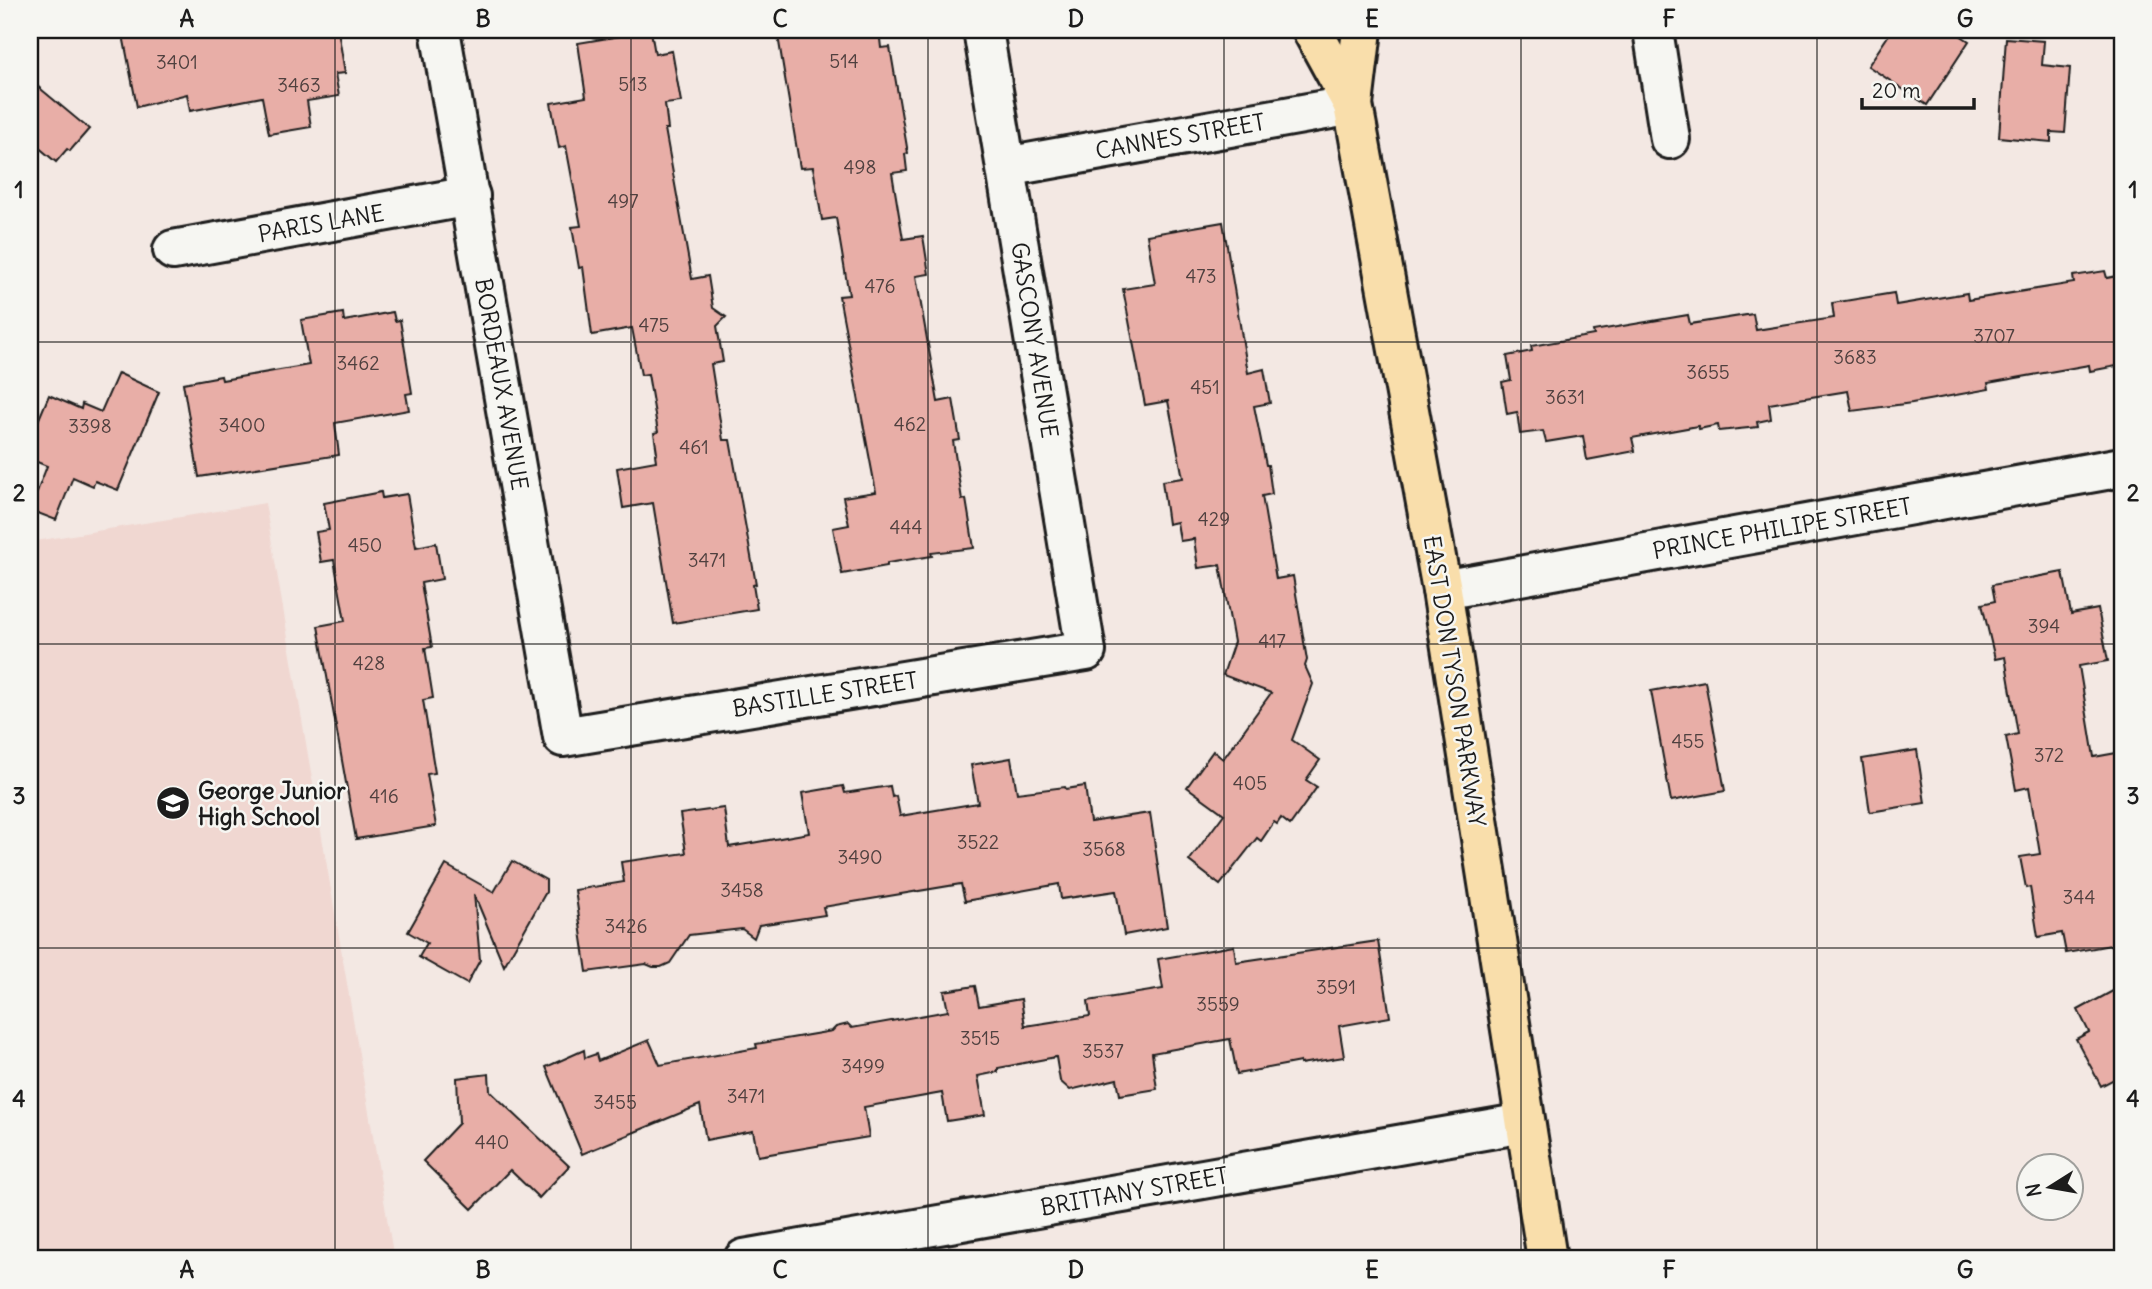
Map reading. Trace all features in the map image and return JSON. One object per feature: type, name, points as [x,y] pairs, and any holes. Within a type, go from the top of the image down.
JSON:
[{"type":"main road","name":"EAST DON TYSON PARKWAY","points":[[1312,30],[1353,105]]},
{"type":"main road","name":"EAST DON TYSON PARKWAY","points":[[1362,30],[1353,105],[1442,590],[1547,1259]]},
{"type":"street","name":"BORDEAUX AVENUE","points":[[440,30],[563,737]]},
{"type":"street","name":"GASCONY AVENUE","points":[[983,30],[1086,651]]},
{"type":"street","points":[[1653,30],[1670,139]]},
{"type":"street","name":"CANNES STREET","points":[[1006,167],[1353,105]]},
{"type":"street","name":"PARIS LANE","points":[[173,250],[470,196]]},
{"type":"street","name":"PRINCE PHILIPE STREET","points":[[1442,590],[2122,467]]},
{"type":"street","name":"BASTILLE STREET","points":[[563,737],[1086,651]]},
{"type":"street","name":"BRITTANY STREET","points":[[744,1259],[1524,1123]]},
{"type":"shaded area","name":"George Junior High School","points":[[265,503],[394,1259],[30,1259],[30,542]]},
{"type":"building","points":[[122,30],[338,30],[345,73],[335,74],[339,96],[307,101],[311,127],[269,134],[262,97],[190,111],[187,94],[137,107]]},
{"type":"building","points":[[777,30],[879,30],[881,48],[890,47],[908,153],[905,154],[907,171],[892,173],[903,239],[923,236],[929,274],[916,276],[938,402],[953,399],[960,440],[953,441],[962,500],[966,499],[974,548],[931,553],[932,556],[842,574],[833,528],[849,525],[843,497],[876,492],[839,296],[849,295],[836,218],[822,220],[813,167],[800,168]]},
{"type":"building","points":[[1892,30],[1952,30],[1969,41],[1927,105],[1868,66]]},
{"type":"building","points":[[651,31],[655,54],[672,51],[681,102],[665,104],[668,129],[665,129],[692,279],[708,276],[713,308],[726,317],[717,326],[723,362],[711,364],[723,440],[730,440],[756,584],[753,585],[757,609],[673,623],[653,503],[623,508],[617,468],[656,461],[654,433],[658,432],[648,374],[641,375],[632,328],[592,335],[583,267],[579,268],[572,227],[581,226],[566,146],[559,148],[551,103],[586,97],[578,43]]},
{"type":"building","points":[[2006,38],[2044,41],[2042,65],[2070,68],[2065,133],[2051,132],[2051,142],[1999,137]]},
{"type":"building","points":[[30,80],[89,129],[70,151],[67,149],[56,162],[30,140]]},
{"type":"building","points":[[1223,222],[1248,373],[1264,369],[1270,403],[1254,406],[1272,494],[1262,496],[1276,579],[1293,576],[1307,660],[1305,666],[1313,684],[1292,740],[1320,760],[1306,780],[1317,787],[1290,825],[1281,818],[1277,824],[1274,822],[1261,841],[1257,838],[1220,885],[1189,861],[1224,814],[1187,787],[1213,751],[1223,759],[1271,693],[1223,675],[1234,642],[1220,565],[1198,568],[1194,539],[1180,541],[1177,522],[1168,524],[1162,481],[1183,478],[1168,401],[1145,405],[1123,289],[1155,284],[1147,235]]},
{"type":"building","points":[[2105,271],[2107,278],[2122,275],[2122,365],[2090,371],[2089,365],[1988,383],[1989,389],[1852,411],[1848,391],[1769,404],[1771,419],[1757,422],[1758,427],[1719,431],[1718,425],[1699,429],[1698,426],[1632,438],[1635,451],[1587,460],[1583,436],[1546,442],[1543,431],[1520,434],[1517,412],[1507,414],[1502,382],[1511,380],[1507,356],[1532,351],[1531,346],[1594,335],[1593,331],[1688,315],[1690,324],[1753,314],[1756,330],[1834,318],[1832,303],[1894,293],[1896,305],[1967,293],[1968,300],[2074,283],[2073,276]]},
{"type":"building","points":[[393,312],[395,321],[400,320],[412,393],[406,394],[409,410],[335,423],[339,455],[199,477],[183,383],[221,376],[222,380],[309,365],[301,320],[343,313],[344,321]]},
{"type":"building","points":[[118,373],[159,392],[118,490],[95,481],[93,486],[73,477],[56,520],[30,510],[47,466],[30,459],[30,440],[49,395],[81,409],[82,404],[101,412]]},
{"type":"building","points":[[381,492],[382,498],[407,494],[416,547],[436,543],[442,579],[421,583],[432,647],[425,648],[433,698],[423,700],[435,773],[427,774],[436,826],[356,839],[318,626],[345,621],[334,560],[321,562],[316,532],[329,530],[324,503]]},
{"type":"building","points":[[2063,572],[2071,614],[2098,609],[2108,661],[2079,666],[2094,757],[2122,752],[2122,943],[2066,953],[2062,933],[2038,937],[2030,887],[2026,888],[2020,857],[2040,854],[2029,787],[2016,790],[2006,737],[2018,734],[2005,657],[1995,659],[1982,604],[1995,601],[1992,585]]},
{"type":"building","points":[[1705,681],[1725,791],[1671,801],[1651,691]]},
{"type":"building","points":[[1917,750],[1925,803],[1870,812],[1862,759]]},
{"type":"building","points":[[1011,758],[1017,793],[1085,786],[1090,822],[1150,813],[1167,927],[1124,935],[1116,891],[1061,899],[1059,884],[965,901],[961,884],[823,907],[825,915],[759,925],[754,938],[742,929],[689,935],[670,963],[661,967],[646,964],[587,972],[575,890],[624,882],[621,862],[686,853],[680,814],[724,808],[729,847],[809,833],[802,793],[843,786],[845,793],[890,786],[892,797],[896,796],[900,816],[978,803],[971,765]]},
{"type":"building","points":[[512,861],[546,880],[546,892],[504,966],[474,894],[480,960],[467,984],[419,957],[427,943],[408,932],[446,865],[494,892]]},
{"type":"building","points":[[1378,941],[1390,1017],[1339,1026],[1344,1057],[1237,1074],[1230,1039],[1152,1053],[1157,1089],[1120,1095],[1117,1079],[1070,1090],[1060,1081],[1056,1057],[998,1068],[998,1072],[978,1076],[985,1115],[947,1121],[942,1093],[864,1107],[869,1137],[758,1156],[753,1131],[706,1140],[700,1105],[582,1154],[546,1067],[584,1050],[585,1058],[596,1054],[598,1061],[649,1040],[660,1065],[757,1048],[756,1044],[832,1031],[848,1024],[852,1028],[948,1011],[944,991],[975,986],[979,1006],[1021,999],[1025,1026],[1090,1016],[1088,1001],[1163,989],[1158,959],[1234,946],[1236,962]]},
{"type":"building","points":[[2122,986],[2122,1075],[2101,1086],[2076,1039],[2089,1032],[2078,1010]]},
{"type":"building","points":[[489,1074],[490,1091],[569,1166],[539,1198],[510,1170],[472,1209],[423,1161],[459,1123],[457,1078]]},
{"type":"place","name":"George Junior High School","points":[[173,803]]}]
